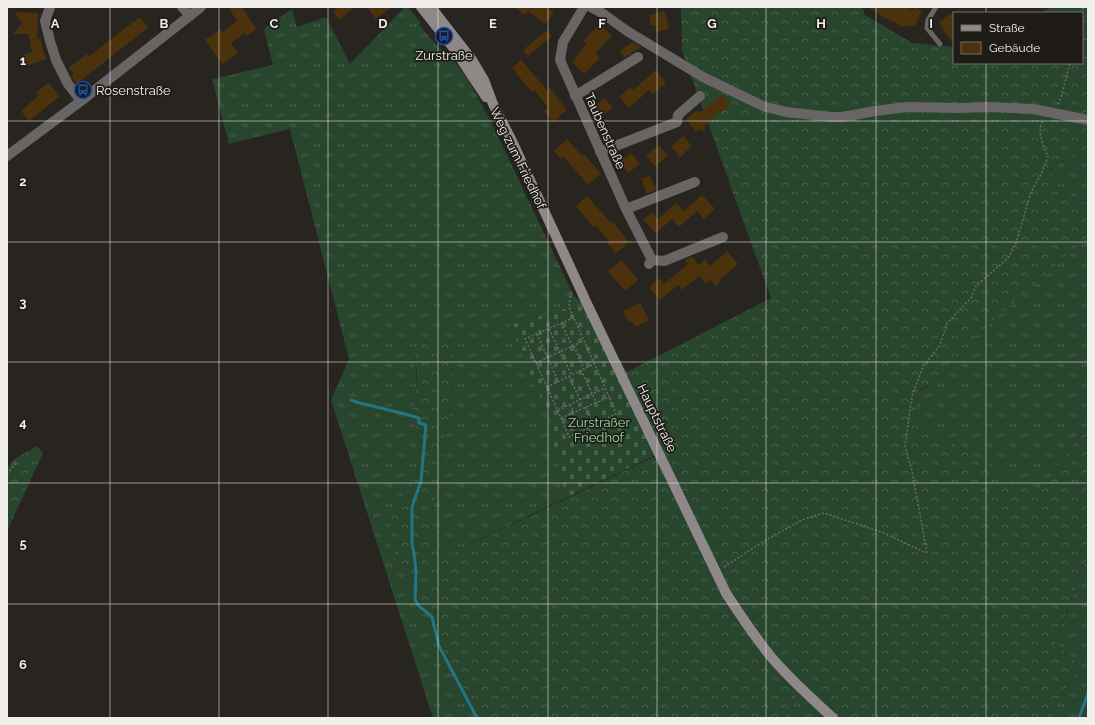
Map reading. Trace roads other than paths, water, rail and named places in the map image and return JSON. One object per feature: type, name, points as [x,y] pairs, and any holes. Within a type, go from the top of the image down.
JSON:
[{"type":"main road","name":"Hauptstraße","points":[[420,7],[466,66],[492,104],[512,141],[589,308],[726,593],[745,623],[772,658],[800,688],[833,718]]},
{"type":"main road","name":"Hauptstraße","points":[[431,7],[472,60],[484,80],[492,104]]},
{"type":"street","points":[[50,7],[45,21],[50,40],[61,71],[68,84],[81,101]]},
{"type":"street","points":[[182,7],[190,16]]},
{"type":"street","points":[[7,156],[81,101],[201,7]]},
{"type":"street","name":"Taubenstraße","points":[[584,7],[563,42],[560,60],[600,152],[651,262],[664,261],[724,237]]},
{"type":"street","points":[[591,7],[627,31],[703,77],[756,103],[786,112],[843,117],[907,107],[987,107],[1033,109],[1088,120]]},
{"type":"street","points":[[575,96],[638,57]]},
{"type":"street","points":[[600,152],[677,122],[678,116],[700,96]]},
{"type":"street","points":[[626,208],[695,182]]},
{"type":"lane","points":[[936,7],[928,20],[928,28],[940,44]]},
{"type":"waterway","points":[[351,400],[419,418],[419,423],[426,425],[421,481],[412,507],[412,545],[416,572],[415,599],[418,605],[432,617],[439,646],[477,718]]},
{"type":"waterway","points":[[1079,718],[1088,693]]},
{"type":"place","name":"Zurstraße","points":[[444,36]]},
{"type":"place","name":"Rosenstraße","points":[[83,90]]},
{"type":"park label","name":"Zurstraßer Friedhof","points":[[599,430]]}]
